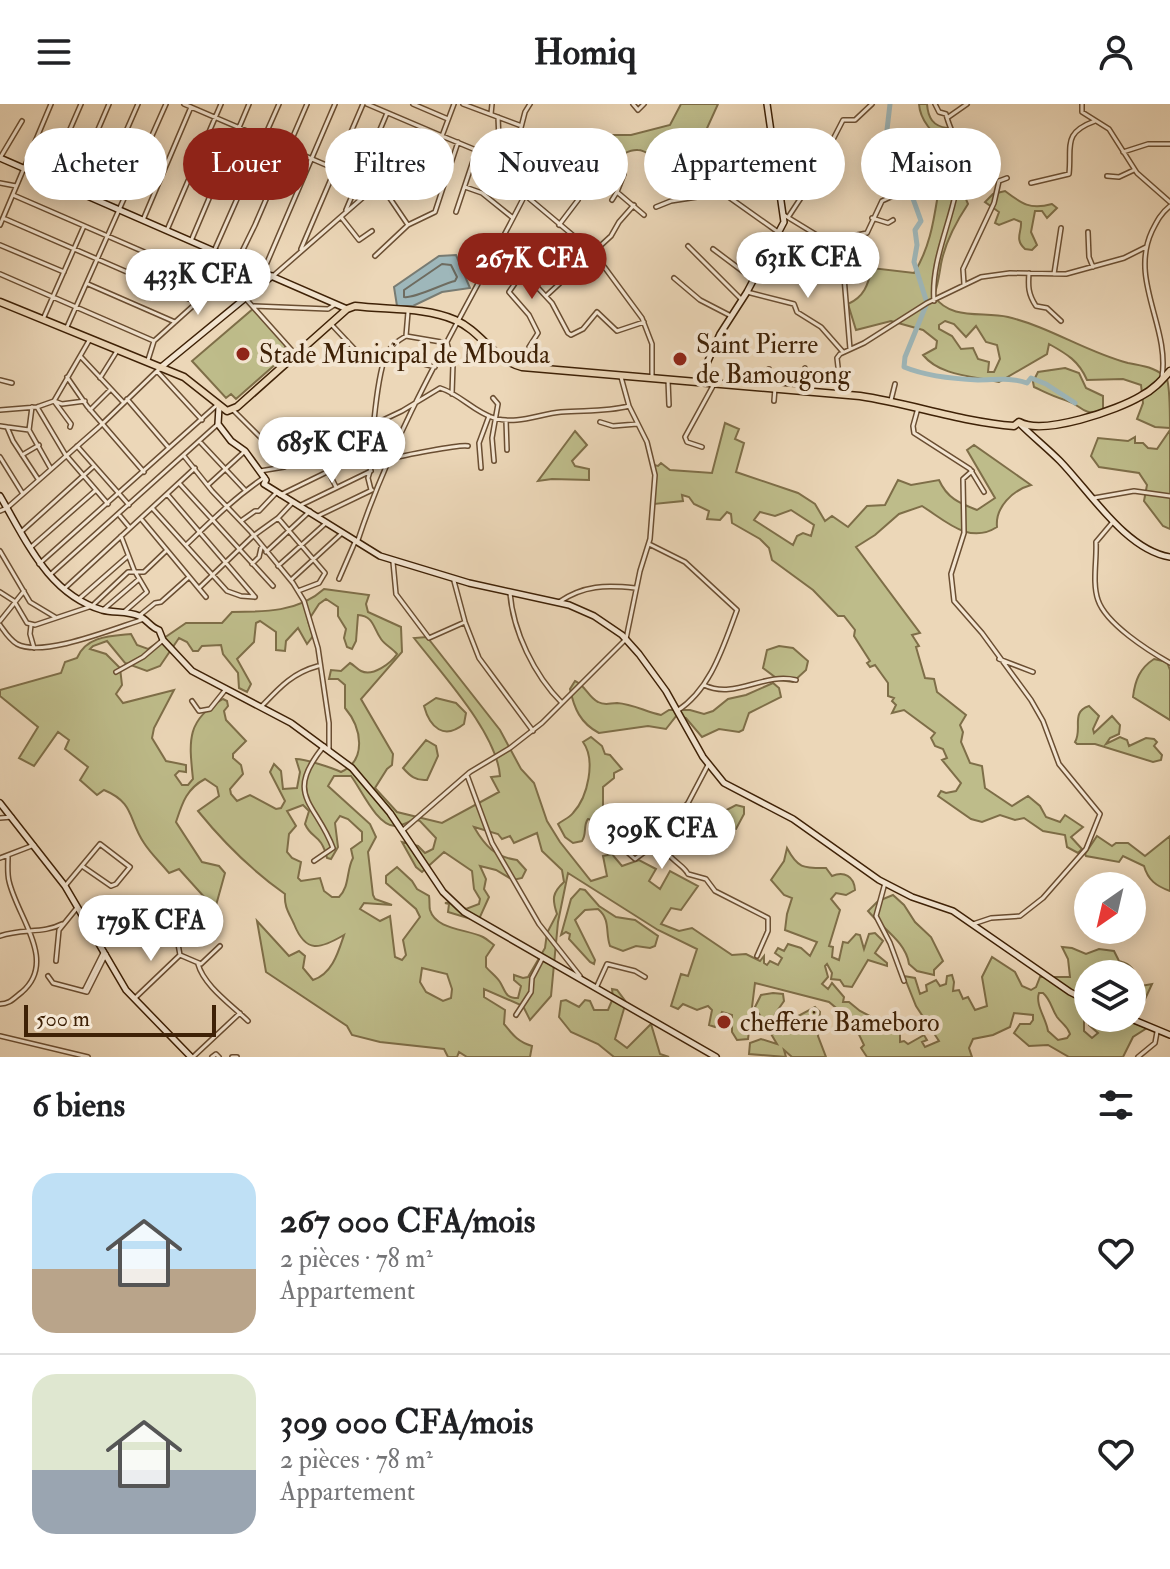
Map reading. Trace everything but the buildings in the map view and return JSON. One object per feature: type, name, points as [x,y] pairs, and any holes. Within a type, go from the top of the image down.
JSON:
[{"type":"main road","points":[[0,300],[171,371],[195,383],[218,406],[231,411],[347,309],[355,306],[408,311],[457,321],[506,361],[527,367],[891,400],[986,423],[1014,426],[1019,422],[1024,426],[1056,424],[1095,416],[1133,401],[1161,382],[1170,371]]},
{"type":"main road","points":[[0,300],[67,328]]},
{"type":"main road","points":[[118,350],[148,360],[160,368]]},
{"type":"street","points":[[41,128],[51,104]]},
{"type":"street","points":[[71,128],[81,104]]},
{"type":"street","points":[[99,128],[109,104]]},
{"type":"street","points":[[128,128],[138,104]]},
{"type":"street","points":[[67,328],[166,104]]},
{"type":"street","points":[[184,104],[240,128],[249,104]]},
{"type":"street","points":[[167,230],[221,104]]},
{"type":"street","points":[[269,128],[279,104]]},
{"type":"street","points":[[297,128],[307,104]]},
{"type":"street","points":[[252,290],[263,272],[335,104]]},
{"type":"street","points":[[354,128],[365,104],[423,128]]},
{"type":"street","points":[[413,104],[448,119]]},
{"type":"street","points":[[445,128],[454,104]]},
{"type":"street","points":[[463,104],[521,125]]},
{"type":"street","points":[[491,114],[492,104]]},
{"type":"street","points":[[520,128],[530,104]]},
{"type":"street","points":[[633,104],[638,110],[644,104]]},
{"type":"street","points":[[767,104],[771,128]]},
{"type":"street","points":[[839,128],[843,120],[855,120],[872,104]]},
{"type":"street","points":[[934,301],[936,264],[955,200],[958,177],[958,147],[946,114],[939,112],[935,104]]},
{"type":"street","points":[[947,118],[967,104]]},
{"type":"street","points":[[1082,104],[1082,112],[1109,129],[1134,170],[1170,204],[1160,215],[1146,247],[1145,279],[1160,335],[1163,360],[1161,382]]},
{"type":"street","points":[[143,220],[193,106]]},
{"type":"street","points":[[380,128],[387,112]]},
{"type":"street","points":[[498,117],[498,128]]},
{"type":"street","points":[[0,225],[24,168],[0,158],[22,121]]},
{"type":"street","points":[[1031,183],[1069,174],[1071,138],[1079,128],[1095,121]]},
{"type":"street","points":[[454,140],[470,146]]},
{"type":"street","points":[[375,256],[408,225],[435,212],[458,142]]},
{"type":"street","points":[[1123,152],[1148,144],[1170,144]]},
{"type":"street","points":[[309,158],[325,165]]},
{"type":"street","points":[[1107,176],[1119,177],[1134,170]]},
{"type":"street","points":[[456,212],[470,172]]},
{"type":"street","points":[[964,284],[963,269],[994,203],[999,181],[1007,178]]},
{"type":"street","points":[[0,183],[16,186]]},
{"type":"street","points":[[465,187],[482,193],[513,218]]},
{"type":"street","points":[[300,253],[325,193]]},
{"type":"street","points":[[13,195],[218,284]]},
{"type":"street","points":[[96,200],[347,309]]},
{"type":"street","points":[[191,241],[209,200]]},
{"type":"street","points":[[214,251],[237,200]]},
{"type":"street","points":[[148,360],[154,341],[218,284],[238,261],[265,200]]},
{"type":"street","points":[[343,215],[350,200]]},
{"type":"street","points":[[0,511],[66,456],[160,368],[360,200]]},
{"type":"street","points":[[391,200],[408,225]]},
{"type":"street","points":[[339,579],[374,490],[457,321],[522,200]]},
{"type":"street","points":[[531,200],[594,253],[644,322],[652,346],[652,378]]},
{"type":"street","points":[[559,225],[578,200]]},
{"type":"street","points":[[627,200],[644,215]]},
{"type":"street","points":[[656,207],[675,200]]},
{"type":"street","points":[[733,200],[778,232]]},
{"type":"street","points":[[782,200],[785,218]]},
{"type":"street","points":[[699,381],[731,316],[747,292],[785,218],[798,200]]},
{"type":"street","points":[[785,218],[846,251],[857,235],[867,233],[872,218],[884,200]]},
{"type":"street","points":[[0,205],[8,206]]},
{"type":"street","points":[[546,296],[594,253],[634,205]]},
{"type":"street","points":[[343,215],[359,240],[372,231]]},
{"type":"street","points":[[3,218],[196,302]]},
{"type":"street","points":[[872,218],[886,223],[893,220]]},
{"type":"street","points":[[44,317],[84,226]]},
{"type":"street","points":[[1054,274],[1061,228]]},
{"type":"street","points":[[1088,232],[1089,257],[1093,267]]},
{"type":"street","points":[[573,236],[543,267],[535,263],[525,274],[546,296],[571,335],[583,329],[597,312],[617,331],[644,322]]},
{"type":"street","points":[[0,245],[64,272]]},
{"type":"street","points":[[688,246],[741,299]]},
{"type":"street","points":[[841,394],[837,358],[843,352],[864,343],[964,284],[994,274],[1066,274],[1124,258],[1146,247]]},
{"type":"street","points":[[838,248],[833,268],[845,279],[850,349]]},
{"type":"street","points":[[713,249],[753,279]]},
{"type":"street","points":[[495,255],[520,276],[509,292],[529,315],[538,333],[529,347],[527,367]]},
{"type":"street","points":[[1029,273],[1027,285],[1036,306],[1047,308],[1061,321]]},
{"type":"street","points":[[0,274],[154,341]]},
{"type":"street","points":[[674,278],[700,300],[731,316]]},
{"type":"street","points":[[88,284],[175,322]]},
{"type":"street","points":[[747,292],[794,304],[799,313],[821,327],[843,352]]},
{"type":"street","points":[[244,297],[296,355]]},
{"type":"street","points":[[254,306],[330,309],[336,304]]},
{"type":"street","points":[[406,336],[408,311]]},
{"type":"street","points":[[331,324],[360,356],[385,356],[435,367]]},
{"type":"street","points":[[374,490],[368,478],[385,356],[406,336],[447,343]]},
{"type":"street","points":[[54,401],[90,339]]},
{"type":"street","points":[[447,343],[453,364],[452,394]]},
{"type":"street","points":[[100,378],[118,350]]},
{"type":"street","points":[[81,357],[170,449]]},
{"type":"street","points":[[160,368],[202,420]]},
{"type":"street","points":[[805,368],[809,391]]},
{"type":"street","points":[[769,369],[774,401]]},
{"type":"street","points":[[67,377],[90,410],[144,472]]},
{"type":"street","points":[[402,831],[467,774],[533,731],[626,639],[649,544],[655,475],[647,442],[629,406],[621,377]]},
{"type":"street","points":[[0,380],[12,383]]},
{"type":"street","points":[[668,380],[669,405]]},
{"type":"street","points":[[702,447],[686,441],[685,437],[715,383]]},
{"type":"street","points":[[891,400],[895,384]]},
{"type":"street","points":[[260,471],[284,467],[440,388],[489,416],[506,420],[523,420],[561,412],[598,412],[629,406]]},
{"type":"street","points":[[90,410],[111,389]]},
{"type":"street","points":[[493,398],[498,403],[492,438],[494,461]]},
{"type":"street","points":[[54,401],[71,424],[70,427]]},
{"type":"street","points":[[0,410],[34,407],[54,401],[62,404],[85,401]]},
{"type":"street","points":[[39,564],[218,406]]},
{"type":"street","points":[[218,406],[218,424],[265,477],[264,484],[378,555],[454,579],[583,610],[626,639],[661,684],[708,765],[730,787],[789,816],[885,883],[914,898],[947,907],[1074,995]]},
{"type":"street","points":[[34,407],[29,430],[51,469]]},
{"type":"street","points":[[34,407],[66,456],[108,504]]},
{"type":"street","points":[[918,408],[912,429],[914,433],[972,471],[984,492]]},
{"type":"street","points":[[49,576],[201,442],[231,411],[267,444],[297,461]]},
{"type":"street","points":[[481,468],[479,443],[489,416]]},
{"type":"street","points":[[506,420],[507,450]]},
{"type":"street","points":[[600,422],[613,426],[637,424]]},
{"type":"street","points":[[1019,422],[1145,549],[1170,557]]},
{"type":"street","points":[[0,426],[29,430]]},
{"type":"street","points":[[7,427],[38,479]]},
{"type":"street","points":[[201,442],[245,490]]},
{"type":"street","points":[[22,455],[39,445]]},
{"type":"street","points":[[390,459],[441,451],[455,445],[468,446]]},
{"type":"street","points":[[77,446],[129,505]]},
{"type":"street","points":[[208,485],[245,451]]},
{"type":"street","points":[[318,451],[336,488]]},
{"type":"street","points":[[241,521],[259,511],[278,494],[372,451]]},
{"type":"street","points":[[184,456],[291,580],[311,618],[329,723],[327,748],[308,767],[305,790],[307,803],[326,829],[333,848],[314,861]]},
{"type":"street","points":[[0,457],[23,494]]},
{"type":"street","points":[[0,469],[6,466]]},
{"type":"street","points":[[21,532],[94,466]]},
{"type":"street","points":[[64,589],[195,468]]},
{"type":"street","points":[[199,588],[253,536],[296,504],[371,471]]},
{"type":"street","points":[[972,471],[963,479],[964,533],[952,566],[951,587],[956,606],[982,633],[1036,707],[1059,764],[1100,814],[1086,849],[1043,898],[1020,916],[991,918],[973,924]]},
{"type":"street","points":[[186,545],[227,505],[265,477]]},
{"type":"street","points":[[179,483],[273,586]]},
{"type":"street","points":[[30,548],[96,490]]},
{"type":"street","points":[[318,516],[374,490]]},
{"type":"street","points":[[1094,498],[1134,491],[1170,496]]},
{"type":"street","points":[[152,507],[230,593],[255,598],[167,494]]},
{"type":"street","points":[[0,496],[39,564],[64,589],[92,606],[142,618],[159,630],[163,640],[192,671],[261,707],[327,748],[357,773],[402,831],[443,892],[459,909],[716,1057]]},
{"type":"street","points":[[266,552],[310,511]]},
{"type":"street","points":[[118,515],[130,528]]},
{"type":"street","points":[[278,518],[325,573],[322,580],[298,591]]},
{"type":"street","points":[[141,519],[206,597]]},
{"type":"street","points":[[1114,520],[1096,542],[1097,599],[1103,611],[1118,626],[1170,663]]},
{"type":"street","points":[[278,566],[327,522]]},
{"type":"street","points":[[291,580],[342,533]]},
{"type":"street","points":[[121,536],[138,580],[147,592],[123,613]]},
{"type":"street","points":[[649,544],[685,562],[737,610],[704,685],[690,702],[677,711]]},
{"type":"street","points":[[252,564],[259,557],[262,547]]},
{"type":"street","points":[[0,551],[32,604],[55,617]]},
{"type":"street","points":[[31,625],[92,606],[125,575],[134,570],[144,572],[166,551]]},
{"type":"street","points":[[80,598],[128,556]]},
{"type":"street","points":[[392,560],[395,592],[429,638],[465,622]]},
{"type":"street","points":[[24,591],[0,623],[13,642],[34,648],[59,646],[142,618],[155,603],[161,602],[190,577]]},
{"type":"street","points":[[454,579],[465,622],[481,662],[533,731]]},
{"type":"street","points":[[103,610],[138,580]]},
{"type":"street","points":[[559,602],[590,587],[610,585],[636,588]]},
{"type":"street","points":[[0,592],[14,601],[31,625]]},
{"type":"street","points":[[508,592],[524,646],[562,703]]},
{"type":"street","points":[[31,625],[34,648]]},
{"type":"street","points":[[116,672],[143,657],[163,640]]},
{"type":"street","points":[[999,659],[1033,672]]},
{"type":"street","points":[[261,707],[290,678],[302,670],[320,665]]},
{"type":"street","points":[[704,685],[719,691],[775,677],[796,680]]},
{"type":"street","points":[[192,701],[199,711],[210,709],[226,689]]},
{"type":"street","points":[[618,844],[635,859],[661,840],[664,829],[688,803],[708,765]]},
{"type":"street","points":[[467,774],[492,843],[539,924],[582,979]]},
{"type":"street","points":[[0,803],[65,886],[122,984],[192,1057],[240,1013]]},
{"type":"street","points":[[0,818],[12,817]]},
{"type":"street","points":[[661,840],[672,861],[686,869],[688,874],[706,879],[715,891],[768,918],[768,931],[757,956]]},
{"type":"street","points":[[65,886],[100,844],[130,867],[111,886],[82,866]]},
{"type":"street","points":[[0,858],[34,845]]},
{"type":"street","points":[[0,1004],[8,1003],[36,976],[36,956],[9,883],[8,856]]},
{"type":"street","points":[[885,883],[876,916],[904,981]]},
{"type":"street","points":[[0,936],[52,929],[62,924],[79,907]]},
{"type":"street","points":[[56,961],[57,935],[62,924]]},
{"type":"street","points":[[180,955],[178,944],[198,928]]},
{"type":"street","points":[[198,964],[220,946]]},
{"type":"street","points":[[48,976],[53,983],[84,991],[105,952]]},
{"type":"street","points":[[134,999],[180,955]]},
{"type":"street","points":[[180,955],[198,964],[215,989],[248,1021]]},
{"type":"street","points":[[516,1015],[531,992],[532,978],[543,957]]},
{"type":"street","points":[[596,988],[607,964],[635,971],[645,977]]},
{"type":"street","points":[[1146,1024],[1170,1034]]},
{"type":"street","points":[[1138,1057],[1155,1043],[1157,1028]]},
{"type":"street","points":[[0,1036],[88,1057]]},
{"type":"street","points":[[212,1057],[216,1054],[219,1057]]},
{"type":"shaded area","points":[[681,104],[718,104],[707,128],[658,128],[670,125]]},
{"type":"shaded area","points":[[919,104],[927,104],[932,120],[947,128],[930,128]]},
{"type":"shaded area","points":[[644,132],[644,152],[628,152],[628,135]]},
{"type":"shaded area","points":[[1005,191],[1027,205],[1052,204],[1057,208],[1047,218],[1042,211],[1035,211],[1031,232],[1037,245],[1032,250],[1025,249],[1020,242],[1021,222],[1014,219],[999,225],[995,223],[999,212],[985,202],[1001,200],[1001,192]]},
{"type":"shaded area","points":[[937,200],[966,200],[968,204],[955,225],[941,264],[934,296],[941,304],[958,312],[998,315],[1023,321],[1097,353],[1159,372],[1168,383],[1170,428],[1155,427],[1137,419],[1143,403],[1141,385],[1123,379],[1087,380],[1072,359],[1049,344],[1047,354],[999,382],[958,374],[930,362],[923,355],[936,348],[937,341],[923,330],[891,321],[856,330],[848,304],[864,290],[872,268],[914,273],[928,242]],"holes":[[[945,321],[954,324],[966,337],[976,326],[986,342],[997,345],[1000,359],[994,372],[988,372],[989,362],[978,359],[973,348],[961,349],[952,336],[939,329],[939,325]]]},
{"type":"shaded area","name":"Stade Municipal de Mbouda","points":[[254,308],[286,345],[286,355],[236,399],[231,394],[226,398],[192,361]]},
{"type":"shaded area","points":[[1065,368],[1079,373],[1086,388],[1103,396],[1103,411],[1086,411],[1034,387],[1038,372]]},
{"type":"shaded area","points":[[725,423],[739,429],[735,439],[744,443],[736,472],[798,493],[815,504],[825,521],[832,516],[848,527],[867,506],[885,505],[898,480],[911,485],[939,480],[954,499],[977,510],[995,498],[967,450],[974,445],[1031,485],[1006,500],[999,513],[997,527],[987,532],[958,529],[922,506],[899,514],[856,547],[920,633],[912,635],[919,646],[916,647],[925,678],[934,679],[937,692],[966,715],[960,725],[963,732],[961,742],[970,763],[982,766],[985,788],[1012,806],[1028,796],[1040,806],[1046,817],[1060,822],[1065,815],[1083,827],[1071,837],[1082,849],[1078,853],[1067,847],[1065,835],[1043,831],[1024,818],[1015,820],[1000,815],[982,822],[971,819],[938,796],[941,791],[956,791],[961,783],[942,760],[947,758],[943,749],[935,746],[931,738],[935,733],[904,710],[892,713],[896,705],[892,701],[894,698],[888,696],[888,683],[875,665],[870,667],[867,663],[870,661],[854,636],[855,630],[844,616],[838,616],[813,590],[772,560],[769,548],[760,539],[732,523],[731,514],[727,512],[720,520],[707,519],[709,511],[682,495],[683,501],[654,504],[654,465],[661,463],[670,470],[712,473]],"holes":[[[791,510],[814,525],[811,536],[803,533],[797,536],[793,545],[754,520],[760,512],[775,516]]]},
{"type":"shaded area","points":[[1170,430],[1170,529],[1163,526],[1144,501],[1147,485],[1139,473],[1099,467],[1091,456],[1098,438],[1128,441],[1135,437],[1135,443],[1157,449]]},
{"type":"shaded area","points":[[575,431],[587,445],[572,461],[575,466],[589,469],[589,480],[538,481]]},
{"type":"shaded area","points":[[324,589],[369,595],[366,604],[368,612],[401,627],[402,652],[361,699],[393,754],[392,765],[375,788],[397,812],[442,823],[499,792],[491,777],[500,776],[489,741],[466,704],[414,638],[427,637],[500,730],[521,769],[534,783],[547,821],[591,881],[607,876],[603,856],[612,854],[622,866],[639,860],[656,869],[649,881],[660,889],[670,871],[698,886],[681,910],[671,908],[661,924],[679,931],[692,928],[732,955],[746,954],[760,961],[764,956],[767,965],[770,961],[778,965],[782,958],[775,953],[778,948],[784,951],[788,944],[801,948],[810,956],[817,942],[785,930],[792,898],[784,895],[771,880],[784,861],[787,848],[802,866],[826,868],[832,876],[844,875],[853,881],[855,890],[846,895],[836,893],[831,899],[840,910],[829,946],[833,947],[832,957],[839,960],[843,942],[848,943],[856,934],[860,935],[864,949],[869,934],[875,933],[883,941],[875,953],[887,966],[868,960],[852,987],[831,979],[832,973],[827,964],[828,977],[822,984],[828,989],[832,983],[844,997],[843,1002],[849,1002],[870,1016],[883,1030],[889,1022],[900,1023],[900,1042],[908,1044],[924,1035],[927,1040],[922,1042],[925,1047],[939,1041],[916,1006],[904,976],[915,978],[920,994],[927,991],[926,985],[936,980],[940,986],[946,984],[947,976],[952,975],[953,991],[959,990],[963,999],[968,997],[975,1010],[987,1006],[982,977],[992,957],[1015,972],[1022,986],[1031,990],[1036,987],[1040,977],[1070,977],[1068,959],[1062,947],[1086,954],[1099,949],[1114,951],[1118,960],[1074,960],[1074,1032],[1085,1032],[1092,1038],[1097,1032],[1141,1032],[1133,1037],[1123,1057],[1069,1057],[1048,1045],[1029,1046],[1014,1033],[1020,1024],[1030,1024],[1033,1015],[1014,1013],[1010,1027],[973,1039],[969,1048],[972,1057],[867,1057],[853,1022],[829,1002],[755,983],[748,1039],[737,1040],[732,1032],[732,1015],[722,1012],[715,1027],[709,1025],[712,1010],[708,1006],[697,1010],[683,1004],[678,1009],[671,1006],[681,974],[688,976],[697,949],[658,930],[568,873],[558,922],[551,996],[530,1020],[523,1006],[484,989],[484,997],[505,1010],[504,1024],[510,1032],[532,1046],[530,1057],[467,1057],[459,1052],[457,1057],[448,1057],[444,1049],[380,1042],[352,1035],[347,1026],[266,972],[257,921],[289,956],[299,951],[305,956],[303,968],[313,980],[330,968],[344,935],[321,946],[304,940],[287,910],[285,894],[238,856],[198,811],[219,796],[217,787],[205,779],[193,787],[176,822],[202,862],[219,866],[225,873],[215,909],[179,869],[169,873],[153,855],[121,800],[104,790],[97,795],[80,780],[88,767],[65,749],[69,740],[58,732],[34,766],[19,758],[38,727],[0,696],[0,690],[61,673],[65,662],[77,658],[86,645],[100,638],[131,634],[137,645],[148,649],[186,623],[222,623],[232,612],[281,609],[304,602]],"holes":[[[326,599],[338,607],[338,616],[346,629],[344,638],[347,647],[352,649],[356,641],[358,615],[370,620],[383,641],[397,654],[376,671],[361,671],[350,663],[341,671],[331,670],[329,679],[338,679],[345,685],[345,708],[358,734],[358,752],[355,760],[341,772],[296,759],[300,772],[297,788],[283,789],[281,771],[274,764],[270,772],[285,801],[281,808],[276,809],[250,795],[237,801],[231,794],[230,789],[243,774],[233,754],[246,741],[226,720],[224,711],[227,701],[223,699],[211,707],[196,724],[191,743],[193,779],[188,785],[182,785],[175,775],[179,771],[186,772],[186,765],[166,761],[152,738],[174,690],[123,703],[116,694],[122,685],[120,668],[106,654],[90,649],[107,641],[125,663],[147,671],[160,666],[179,638],[187,642],[193,651],[198,651],[202,646],[221,645],[223,654],[238,673],[239,688],[247,692],[251,684],[237,659],[254,642],[256,623],[260,621],[276,632],[276,650],[285,651],[286,641],[298,628],[307,644],[313,636],[308,621]],[[334,776],[351,776],[376,814],[388,824],[395,826],[415,819],[420,821],[436,838],[433,849],[425,853],[418,846],[402,842],[422,872],[444,852],[472,871],[479,904],[466,909],[452,902],[445,903],[449,904],[448,912],[471,919],[480,917],[489,897],[484,889],[486,879],[480,866],[496,870],[513,880],[522,878],[526,870],[517,860],[491,850],[474,827],[498,834],[502,839],[510,836],[514,843],[537,833],[542,851],[562,870],[564,882],[554,896],[557,914],[547,933],[545,948],[528,977],[514,975],[514,980],[521,986],[518,998],[508,996],[486,967],[486,957],[494,945],[476,934],[439,922],[430,910],[429,896],[417,889],[397,867],[386,876],[386,883],[416,909],[420,917],[403,940],[406,955],[402,960],[395,957],[390,916],[380,921],[360,909],[364,903],[392,905],[375,899],[373,895],[368,852],[376,837],[370,824],[328,786]],[[303,805],[309,811],[305,824],[322,844],[327,858],[331,859],[338,847],[335,823],[340,816],[362,832],[362,841],[351,849],[353,858],[345,888],[339,897],[332,897],[324,891],[320,878],[301,881],[298,878],[301,862],[287,852],[289,834],[296,826],[287,811]],[[422,968],[447,974],[452,989],[451,998],[443,1001],[426,992],[420,982]],[[1039,993],[1048,998],[1057,1017],[1069,1031],[1067,1038],[1058,1040],[1048,1031],[1038,1002]]]},
{"type":"shaded area","points":[[779,646],[793,648],[808,661],[806,670],[793,682],[779,680],[763,668],[767,650]]},
{"type":"shaded area","points":[[1154,659],[1167,662],[1170,670],[1170,720],[1133,697],[1139,675]]},
{"type":"shaded area","points":[[575,681],[601,703],[623,704],[661,715],[669,710],[704,714],[728,699],[773,683],[779,688],[781,697],[749,713],[743,730],[739,732],[719,729],[702,737],[686,718],[677,715],[666,729],[648,726],[599,733],[587,725],[576,709],[570,689]]},
{"type":"shaded area","points":[[436,698],[456,703],[466,713],[464,724],[450,731],[434,726],[424,706]]},
{"type":"shaded area","points":[[1089,706],[1099,716],[1094,733],[1112,716],[1120,725],[1119,734],[1106,744],[1120,737],[1127,740],[1129,746],[1146,738],[1154,739],[1157,742],[1154,746],[1162,755],[1161,760],[1153,762],[1095,744],[1077,744],[1078,717]]},
{"type":"shaded area","points":[[591,737],[622,769],[614,773],[614,778],[603,787],[603,806],[610,813],[638,826],[636,835],[624,834],[588,819],[582,841],[573,843],[565,837],[558,824],[571,815],[583,798],[590,768],[583,742]]},
{"type":"shaded area","points":[[426,740],[436,746],[438,756],[427,780],[423,780],[403,768]]},
{"type":"shaded area","points":[[736,805],[744,807],[744,814],[736,829],[712,828],[703,819],[706,809],[717,815]]},
{"type":"shaded area","points":[[1097,836],[1112,846],[1128,843],[1145,856],[1170,836],[1170,891],[1153,882],[1144,866],[1123,856],[1119,862],[1086,856]]},
{"type":"shaded area","points":[[580,889],[616,917],[635,920],[658,936],[655,946],[636,946],[623,951],[610,946],[602,913],[598,909],[585,910],[575,920],[595,960],[594,964],[590,962],[569,939],[570,934],[566,932],[561,935],[571,899]]},
{"type":"shaded area","points":[[893,895],[931,937],[943,961],[934,970],[934,975],[917,971],[909,964],[899,942],[868,911],[878,901]]},
{"type":"shaded area","points":[[612,989],[617,990],[626,1002],[615,1039],[627,1048],[651,1024],[660,1054],[669,1057],[614,1057],[598,1044],[571,1032],[559,1017],[561,1001],[566,1000],[579,1007],[585,1000],[590,1001],[594,1010],[608,1010],[613,998]]},
{"type":"shaded area","points":[[783,994],[784,1001],[775,1014],[785,1023],[815,1007],[820,1012],[818,1036],[826,1057],[792,1057],[784,1050],[786,1057],[749,1054],[750,1043],[761,1039],[777,1044],[755,1007],[761,995]]},
{"type":"water","points":[[456,255],[470,288],[442,292],[413,306],[397,306],[394,287],[439,256]]},
{"type":"waterway","points":[[890,104],[885,147],[907,182],[921,221],[915,230],[917,245],[914,262],[927,303],[905,357],[904,367],[959,379],[1009,379],[1027,383],[1031,378],[1075,403]]},
{"type":"place","name":"Stade Municipal de Mbouda","points":[[243,354]]},
{"type":"place","name":"Saint Pierre de Bamougong","points":[[680,359]]},
{"type":"place","name":"chefferie Bameboro","points":[[724,1022]]}]
